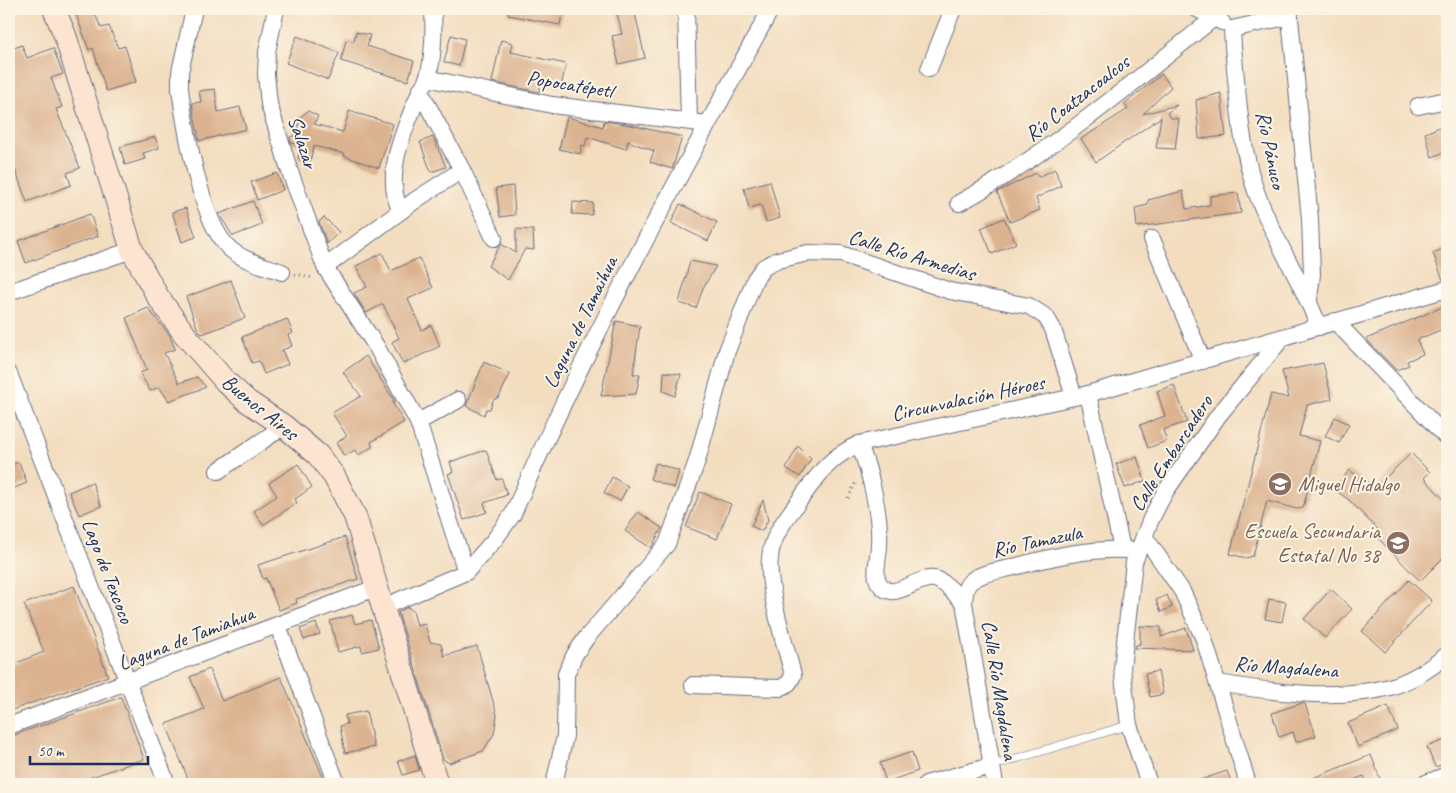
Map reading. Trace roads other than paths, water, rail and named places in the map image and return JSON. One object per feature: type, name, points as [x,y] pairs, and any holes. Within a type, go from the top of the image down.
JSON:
[{"type":"street","name":"Buenos Aires","points":[[54,9],[65,35],[132,250],[158,297],[204,357],[247,401],[284,426],[318,455],[343,490],[355,516],[381,597],[437,784]]},
{"type":"street","points":[[194,9],[180,72],[180,88],[204,201],[216,233],[229,248],[241,257],[282,272]]},
{"type":"street","name":"Salazar","points":[[276,9],[267,52],[269,104],[289,170],[325,267],[376,346],[418,422],[466,572]]},
{"type":"street","points":[[401,211],[394,196],[396,164],[403,132],[424,84],[433,49],[433,9]]},
{"type":"street","points":[[686,9],[688,121]]},
{"type":"street","name":"Laguna de Tamaihua","points":[[381,597],[466,572],[495,539],[513,514],[612,302],[771,9]]},
{"type":"street","points":[[929,69],[953,9]]},
{"type":"street","points":[[1197,9],[1232,29],[1290,12],[1310,219],[1312,274],[1309,299]]},
{"type":"street","name":"Río Coatzacoalcos","points":[[959,204],[1042,153],[1214,18]]},
{"type":"street","name":"Río Pánuco","points":[[1232,29],[1248,162],[1268,222],[1309,299],[1319,327]]},
{"type":"street","points":[[424,84],[494,238]]},
{"type":"street","name":"Popocatépetl","points":[[424,84],[552,105],[708,124]]},
{"type":"street","points":[[1418,106],[1447,100]]},
{"type":"street","points":[[325,267],[401,211],[462,170]]},
{"type":"street","points":[[1152,239],[1202,361]]},
{"type":"street","points":[[9,292],[132,250]]},
{"type":"street","name":"Calle Río Armedias","points":[[554,784],[565,736],[566,674],[575,654],[667,544],[697,461],[727,351],[754,279],[764,267],[778,260],[808,253],[841,254],[950,290],[1029,306],[1046,317],[1053,328],[1081,396],[1135,545]]},
{"type":"street","name":"Circunvalación Héroes","points":[[693,685],[780,688],[788,685],[793,675],[770,578],[770,550],[786,519],[823,468],[840,452],[859,444],[1081,396],[1447,289]]},
{"type":"street","points":[[1335,321],[1447,438]]},
{"type":"street","name":"Calle Embarcadero","points":[[1149,784],[1129,725],[1122,668],[1135,545],[1165,492],[1218,416],[1283,337]]},
{"type":"street","name":"Lago de Texcoco","points":[[9,374],[167,784]]},
{"type":"street","points":[[418,422],[458,400]]},
{"type":"street","points":[[218,471],[284,426]]},
{"type":"street","points":[[859,444],[866,462],[878,520],[880,542],[877,579],[880,585],[886,591],[892,592],[927,579],[936,579],[946,584],[964,603]]},
{"type":"street","name":"Río Tamazula","points":[[964,603],[966,588],[970,582],[986,574],[1048,558],[1135,545]]},
{"type":"street","name":"Río Magdalena","points":[[1135,545],[1182,591],[1204,638],[1218,683],[1257,690],[1297,693],[1369,691],[1391,687],[1411,679],[1447,656]]},
{"type":"street","name":"Laguna de Tamiahua","points":[[9,726],[278,626],[381,597]]},
{"type":"street","name":"Calle Río Magdalena","points":[[964,603],[990,766],[995,784]]},
{"type":"street","points":[[278,626],[337,784]]},
{"type":"street","points":[[1218,683],[1248,784]]},
{"type":"street","points":[[926,784],[990,766]]},
{"type":"street","points":[[1424,784],[1447,775]]},
{"type":"lane","points":[[990,766],[1129,725]]},
{"type":"place","name":"Miguel Hidalgo","points":[[1280,484]]},
{"type":"place","name":"Escuela Secundaria Estatal No 38","points":[[1398,543]]}]
